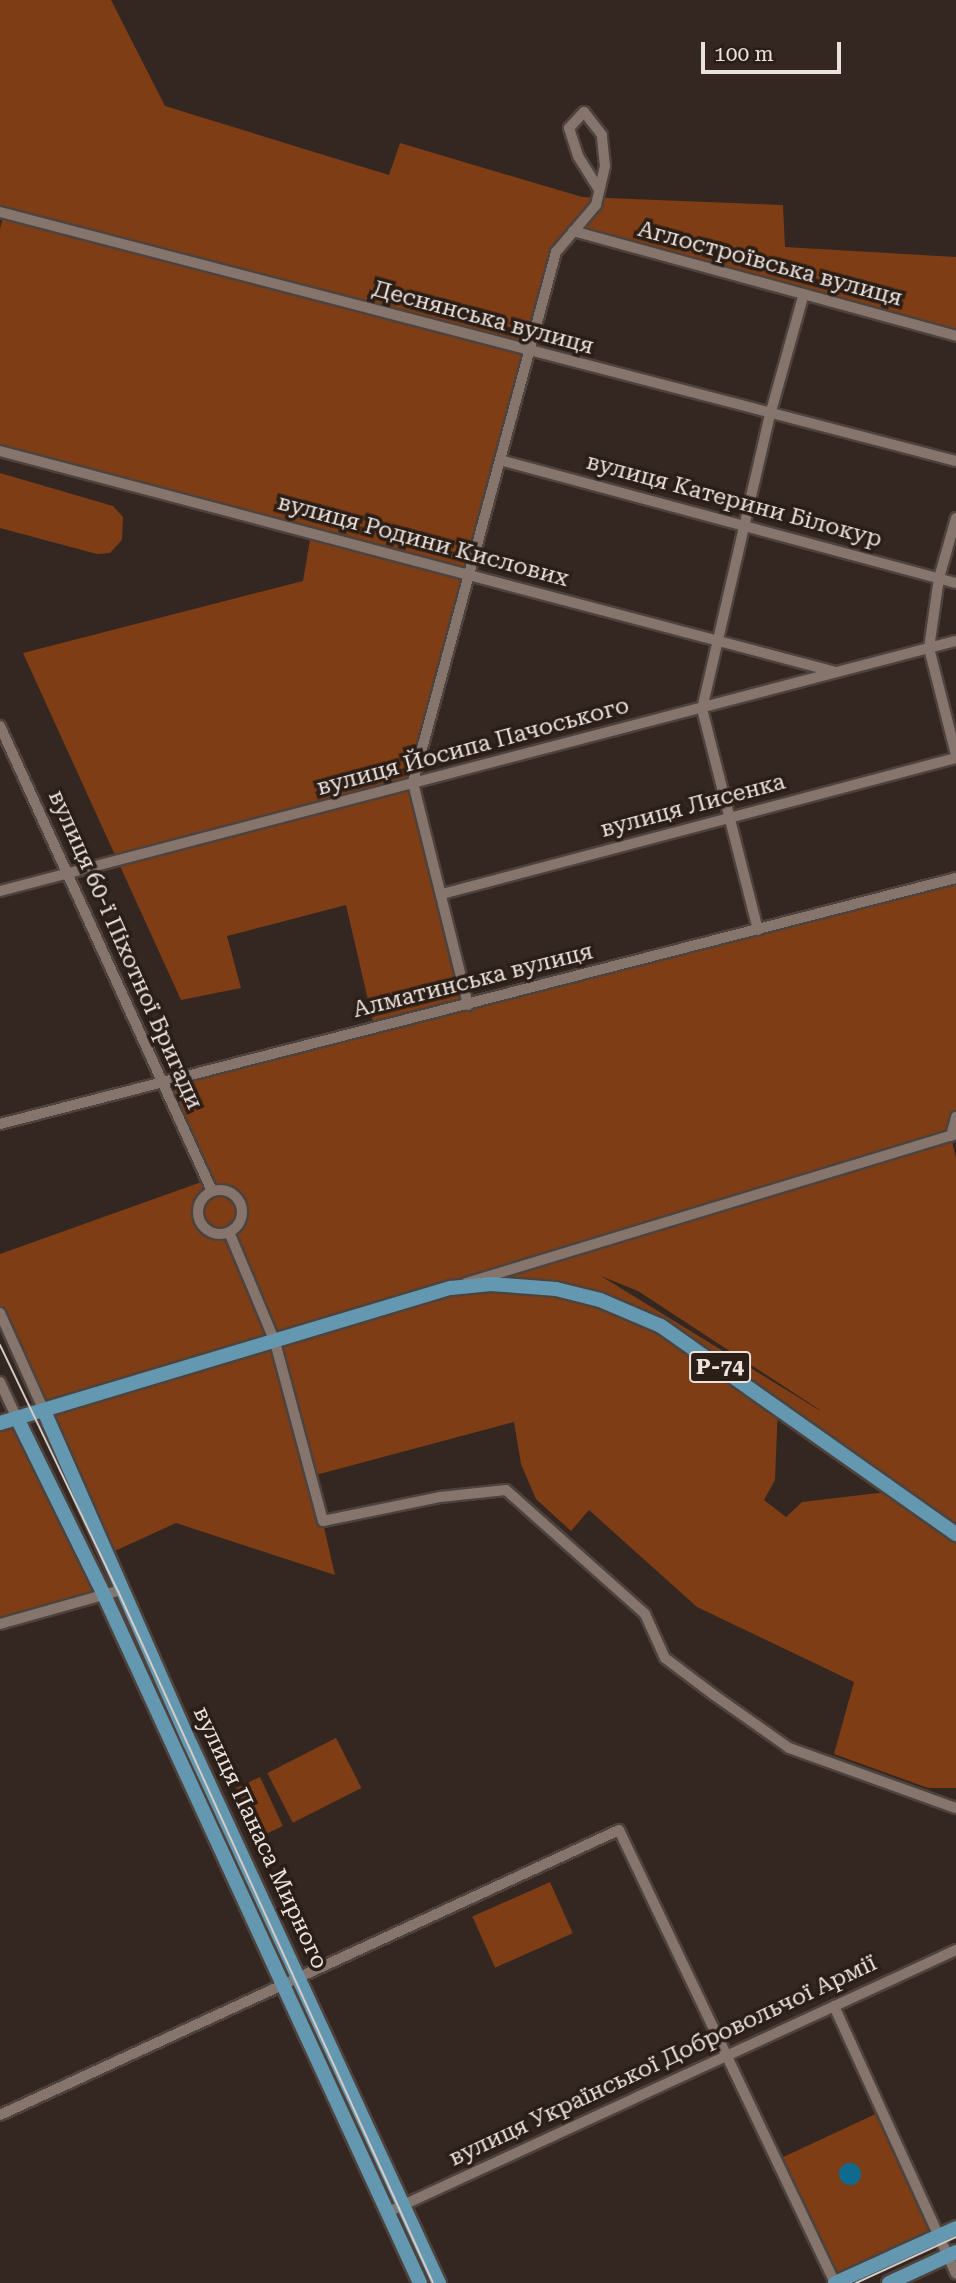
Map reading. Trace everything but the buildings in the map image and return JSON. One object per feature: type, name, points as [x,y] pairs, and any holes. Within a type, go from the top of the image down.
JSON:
[{"type":"main road","name":"Р-74","points":[[0,1423],[451,1288],[491,1284],[556,1289],[634,1312],[784,1410],[956,1534]]},
{"type":"main road","name":"вулиця Панаса Мирного","points":[[44,1411],[121,1590],[439,2283]]},
{"type":"main road","name":"вулиця Панаса Мирного","points":[[17,1419],[104,1595],[420,2283]]},
{"type":"main road","points":[[835,2283],[956,2228]]},
{"type":"main road","points":[[889,2283],[952,2254]]},
{"type":"street","points":[[468,1004],[413,782],[556,253],[596,205],[605,166],[602,135],[584,112],[569,128],[578,156],[599,189]]},
{"type":"street","name":"Деснянська вулиця","points":[[0,212],[770,415],[956,461]]},
{"type":"street","name":"Аглостроївська вулиця","points":[[573,231],[803,297],[956,337]]},
{"type":"street","points":[[758,930],[702,709],[770,415],[803,297]]},
{"type":"street","name":"вулиця Родини Кислових","points":[[0,451],[835,671]]},
{"type":"street","name":"вулиця Катерини Білокур","points":[[500,460],[956,583]]},
{"type":"street","points":[[956,518],[939,579],[929,648],[956,757]]},
{"type":"street","name":"вулиця Йосипа Пачоського","points":[[0,891],[956,641]]},
{"type":"street","name":"вулиця 60-ї Піхотної Бригади","points":[[0,726],[212,1191]]},
{"type":"street","name":"вулиця Лисенка","points":[[442,894],[956,757]]},
{"type":"street","name":"Алматинська вулиця","points":[[0,1124],[161,1079],[468,1004],[956,878]]},
{"type":"street","points":[[451,1288],[953,1135],[956,1117]]},
{"type":"street","points":[[212,1191],[232,1193],[241,1204],[240,1222],[229,1232],[214,1234],[199,1220],[199,1202],[212,1191]]},
{"type":"street","points":[[229,1232],[275,1342],[323,1521],[440,1497],[506,1490],[645,1614],[665,1658],[789,1748],[956,1808]]},
{"type":"street","points":[[0,1313],[44,1411]]},
{"type":"street","points":[[0,1382],[17,1419]]},
{"type":"street","points":[[0,1624],[121,1590]]},
{"type":"street","points":[[0,2115],[620,1829],[835,2283]]},
{"type":"street","name":"вулиця Української Добровольчої Армії","points":[[388,2212],[956,1950]]},
{"type":"street","points":[[834,2006],[939,2236],[952,2254],[956,2274]]},
{"type":"shaded area","points":[[0,0],[111,0],[165,106],[389,175],[400,143],[582,197],[783,205],[785,247],[956,257],[956,336],[573,231],[564,241],[413,783],[468,1004],[956,878],[956,1134],[951,1136],[956,1159],[956,1788],[928,1788],[834,1754],[854,1682],[697,1607],[589,1510],[571,1531],[536,1499],[521,1464],[514,1422],[312,1476],[335,1575],[176,1523],[106,1555],[0,1313],[0,1254],[207,1180],[161,1079],[374,1026],[346,905],[227,936],[241,988],[181,1000],[23,653],[303,581],[311,534],[0,451],[0,229],[4,213],[0,212]],"holes":[[[601,1276],[638,1291],[820,1410],[819,1410]],[[778,1407],[895,1491],[802,1502],[786,1517],[764,1500],[775,1480]]]},
{"type":"shaded area","points":[[0,473],[113,506],[123,517],[122,540],[110,553],[97,554],[0,528]]},
{"type":"shaded area","points":[[17,1418],[104,1595],[0,1624],[0,1423]]},
{"type":"shaded area","points":[[336,1738],[361,1788],[293,1823],[267,1773]]},
{"type":"shaded area","points":[[260,1777],[283,1826],[259,1837],[236,1788]]},
{"type":"shaded area","points":[[550,1882],[573,1933],[495,1968],[472,1917]]},
{"type":"shaded area","points":[[882,2111],[940,2235],[834,2283],[777,2160]]},
{"type":"water","points":[[850,2163],[858,2166],[861,2174],[858,2182],[850,2185],[842,2182],[839,2174],[842,2166]]},
{"type":"tram line","points":[[0,1345],[118,1591],[433,2283]]},
{"type":"tram line","points":[[856,2283],[956,2237]]}]
